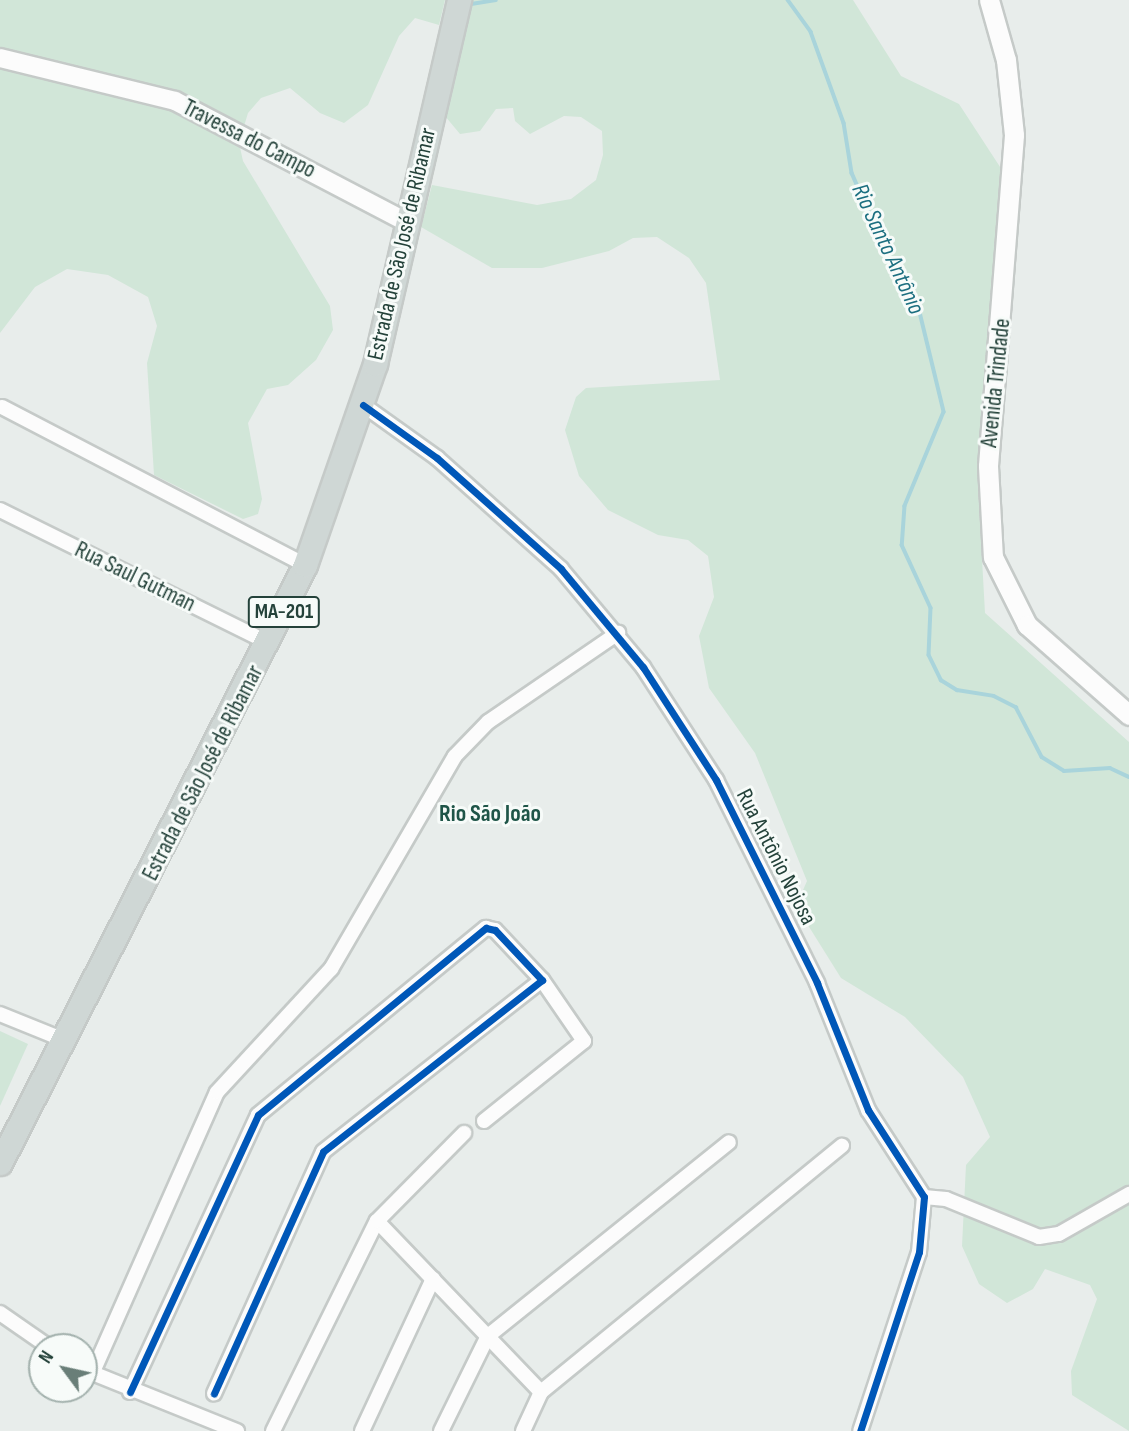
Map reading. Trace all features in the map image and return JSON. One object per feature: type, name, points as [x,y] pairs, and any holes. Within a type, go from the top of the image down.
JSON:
[{"type":"main road","name":"Avenida Trindade","points":[[989,0],[1006,60],[1014,135],[988,466],[993,557],[1027,625],[1129,715]]},
{"type":"main road","name":"Estrada de São José de Ribamar","points":[[0,1163],[269,643],[305,565],[363,405],[408,223],[456,9]]},
{"type":"street","name":"Travessa do Campo","points":[[0,58],[175,101],[408,223]]},
{"type":"street","name":"Rua Antônio Nojosa","points":[[363,405],[437,458],[522,533],[618,633],[716,780],[817,983],[868,1110],[924,1197]]},
{"type":"street","points":[[2,407],[305,565]]},
{"type":"street","name":"Rua Saul Gutman","points":[[0,510],[269,643]]},
{"type":"street","points":[[98,1349],[217,1093],[331,969],[456,755],[488,722],[618,633]]},
{"type":"street","points":[[130,1392],[266,1105],[486,928],[495,930],[542,980],[584,1041],[484,1121]]},
{"type":"street","points":[[214,1393],[323,1152],[542,980]]},
{"type":"street","points":[[0,1014],[64,1040]]},
{"type":"street","points":[[273,1431],[377,1221],[464,1133]]},
{"type":"street","points":[[441,1431],[488,1336],[729,1142]]},
{"type":"street","points":[[523,1431],[541,1392],[842,1146]]},
{"type":"street","points":[[860,1431],[919,1252],[924,1197],[946,1199],[1039,1237],[1059,1234],[1129,1194]]},
{"type":"street","points":[[377,1221],[541,1392]]},
{"type":"street","points":[[362,1431],[433,1279]]},
{"type":"street","points":[[0,1313],[28,1333]]},
{"type":"street","points":[[98,1376],[130,1392],[237,1431]]},
{"type":"green space","points":[[0,0],[445,0],[439,25],[415,18],[399,36],[368,105],[344,123],[320,113],[290,88],[261,98],[248,113],[239,143],[243,161],[330,306],[333,330],[316,360],[288,385],[267,389],[248,423],[262,499],[258,514],[243,519],[154,475],[147,363],[157,326],[148,297],[108,275],[67,269],[35,287],[0,333]]},
{"type":"green space","points":[[473,0],[853,0],[901,76],[959,104],[1004,173],[978,486],[985,613],[1129,742],[1129,1431],[1072,1395],[1071,1371],[1097,1299],[1090,1285],[1045,1269],[1033,1289],[1007,1303],[979,1284],[962,1246],[966,1165],[990,1137],[963,1077],[905,1017],[841,978],[796,906],[807,881],[755,753],[709,688],[699,636],[714,597],[708,556],[688,540],[658,535],[608,510],[579,476],[565,430],[576,397],[586,388],[720,380],[706,283],[689,258],[657,237],[633,238],[609,251],[542,268],[492,268],[421,227],[432,185],[537,205],[571,199],[596,180],[603,155],[602,131],[581,117],[564,116],[530,134],[515,121],[513,108],[496,109],[480,131],[460,134],[445,116]]},
{"type":"green space","points":[[0,1031],[28,1044],[0,1106]]},
{"type":"waterway","name":"Rio Santo Antônio","points":[[465,5],[496,0]]},
{"type":"waterway","name":"Rio Santo Antônio","points":[[788,0],[811,32],[844,123],[852,173],[902,287],[917,300],[944,412],[905,506],[902,545],[931,608],[929,655],[941,680],[957,690],[994,696],[1016,707],[1042,757],[1064,771],[1110,768],[1129,777]]},
{"type":"cycle path","points":[[363,405],[437,458],[561,569],[643,667],[716,780],[817,983],[868,1110],[924,1197],[919,1252],[860,1431]]},
{"type":"cycle path","points":[[130,1392],[258,1115],[486,928],[495,930],[542,980],[323,1152],[214,1393]]},
{"type":"district","name":"Rio São João","points":[[490,814]]}]
